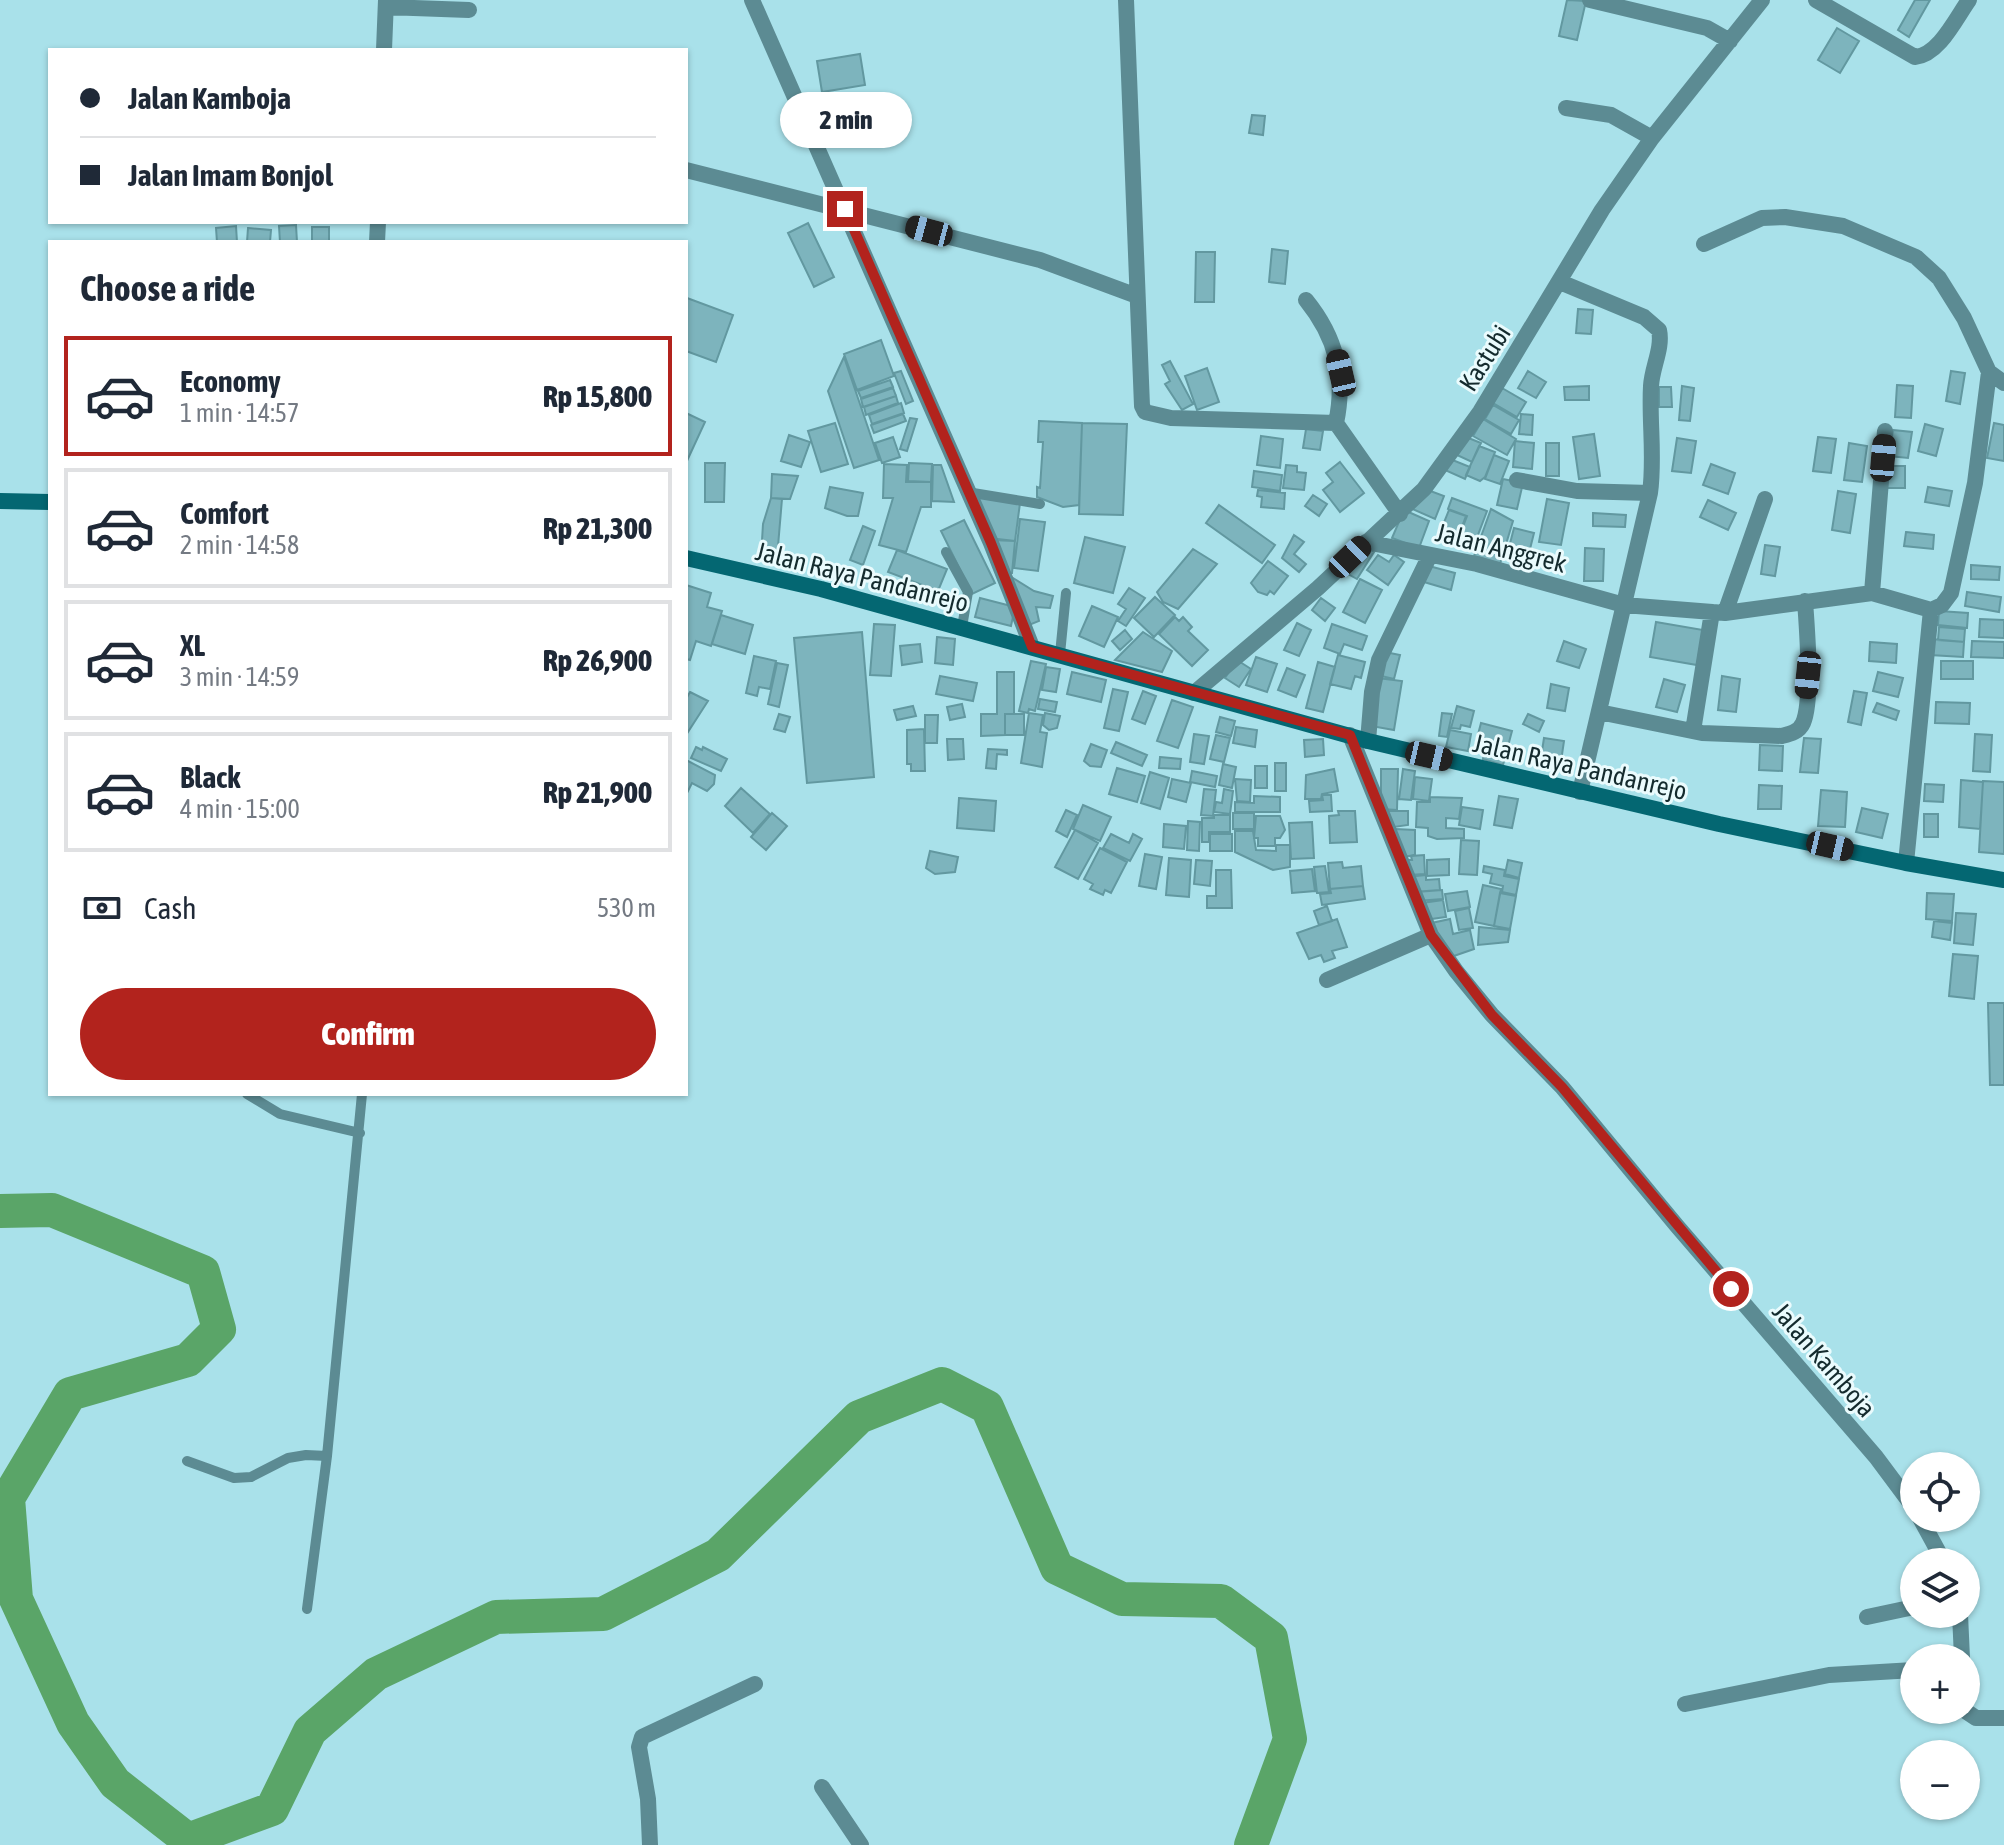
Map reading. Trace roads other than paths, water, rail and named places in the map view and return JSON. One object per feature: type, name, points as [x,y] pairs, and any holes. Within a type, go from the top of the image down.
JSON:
[{"type":"main road","points":[[0,501],[48,501]]},
{"type":"main road","name":"Jalan Raya Pandanrejo","points":[[688,558],[821,589],[1368,741],[1580,792],[1906,863],[2004,880]]},
{"type":"street","points":[[752,0],[991,543],[1032,647]]},
{"type":"street","points":[[1126,0],[1142,406],[1145,412],[1171,418],[1336,423]]},
{"type":"street","points":[[1590,0],[1707,28],[1730,41]]},
{"type":"street","name":"Kastubi","points":[[1194,693],[1318,588],[1424,489],[1480,412],[1602,210],[1652,138],[1762,0]]},
{"type":"street","points":[[1816,0],[1915,57],[1925,56],[1937,45],[1969,0]]},
{"type":"street","points":[[384,48],[386,3],[469,10]]},
{"type":"street","points":[[1566,108],[1611,115],[1652,138]]},
{"type":"street","points":[[688,170],[1040,260],[1137,296]]},
{"type":"street","points":[[1704,244],[1762,218],[1785,217],[1843,226],[1916,257],[1939,278],[1956,304],[1989,372],[2004,383]]},
{"type":"street","points":[[1560,282],[1644,317],[1659,330],[1660,339],[1651,383],[1654,460],[1650,493],[1580,792]]},
{"type":"street","points":[[1306,300],[1316,312],[1337,356],[1341,399],[1336,423],[1400,514]]},
{"type":"street","points":[[1885,431],[1872,593],[1931,610],[1942,605],[1951,593],[1975,483],[1989,372]]},
{"type":"street","points":[[1517,480],[1577,491],[1650,493]]},
{"type":"street","points":[[1693,731],[1719,613],[1765,499]]},
{"type":"street","name":"Jalan Anggrek","points":[[1366,542],[1477,564],[1624,605],[1719,613],[1872,593]]},
{"type":"street","points":[[1368,741],[1372,692],[1379,660],[1430,555]]},
{"type":"street","points":[[1599,712],[1693,731],[1782,736],[1795,733],[1803,724],[1809,660],[1805,601]]},
{"type":"street","points":[[1906,863],[1931,610]]},
{"type":"street","name":"Jalan Kamboja","points":[[1350,735],[1431,935],[1492,1015],[1562,1087],[1900,1489]]},
{"type":"street","points":[[1327,980],[1431,935]]},
{"type":"street","points":[[1867,1617],[1900,1610]]},
{"type":"street","points":[[1685,1704],[1829,1675],[1900,1671]]},
{"type":"street","points":[[650,1845],[648,1799],[639,1747],[642,1737],[755,1684]]},
{"type":"street","points":[[1980,1715],[2004,1718]]},
{"type":"street","points":[[822,1787],[861,1845]]},
{"type":"lane","points":[[966,491],[1040,504]]},
{"type":"lane","points":[[946,552],[968,592],[962,627]]},
{"type":"lane","points":[[1060,654],[1066,593]]},
{"type":"lane","points":[[250,1096],[280,1114],[360,1133]]},
{"type":"lane","points":[[307,1609],[327,1456],[362,1096]]},
{"type":"lane","points":[[187,1461],[242,1478],[251,1477],[288,1458],[327,1456]]},
{"type":"waterway","points":[[0,1211],[52,1210],[203,1272],[219,1329],[188,1360],[70,1394],[8,1498],[16,1599],[73,1723],[115,1783],[188,1840],[272,1809],[310,1731],[376,1674],[496,1617],[603,1614],[718,1555],[859,1417],[942,1384],[987,1407],[1057,1568],[1122,1599],[1221,1601],[1271,1638],[1290,1739],[1251,1845]]}]
